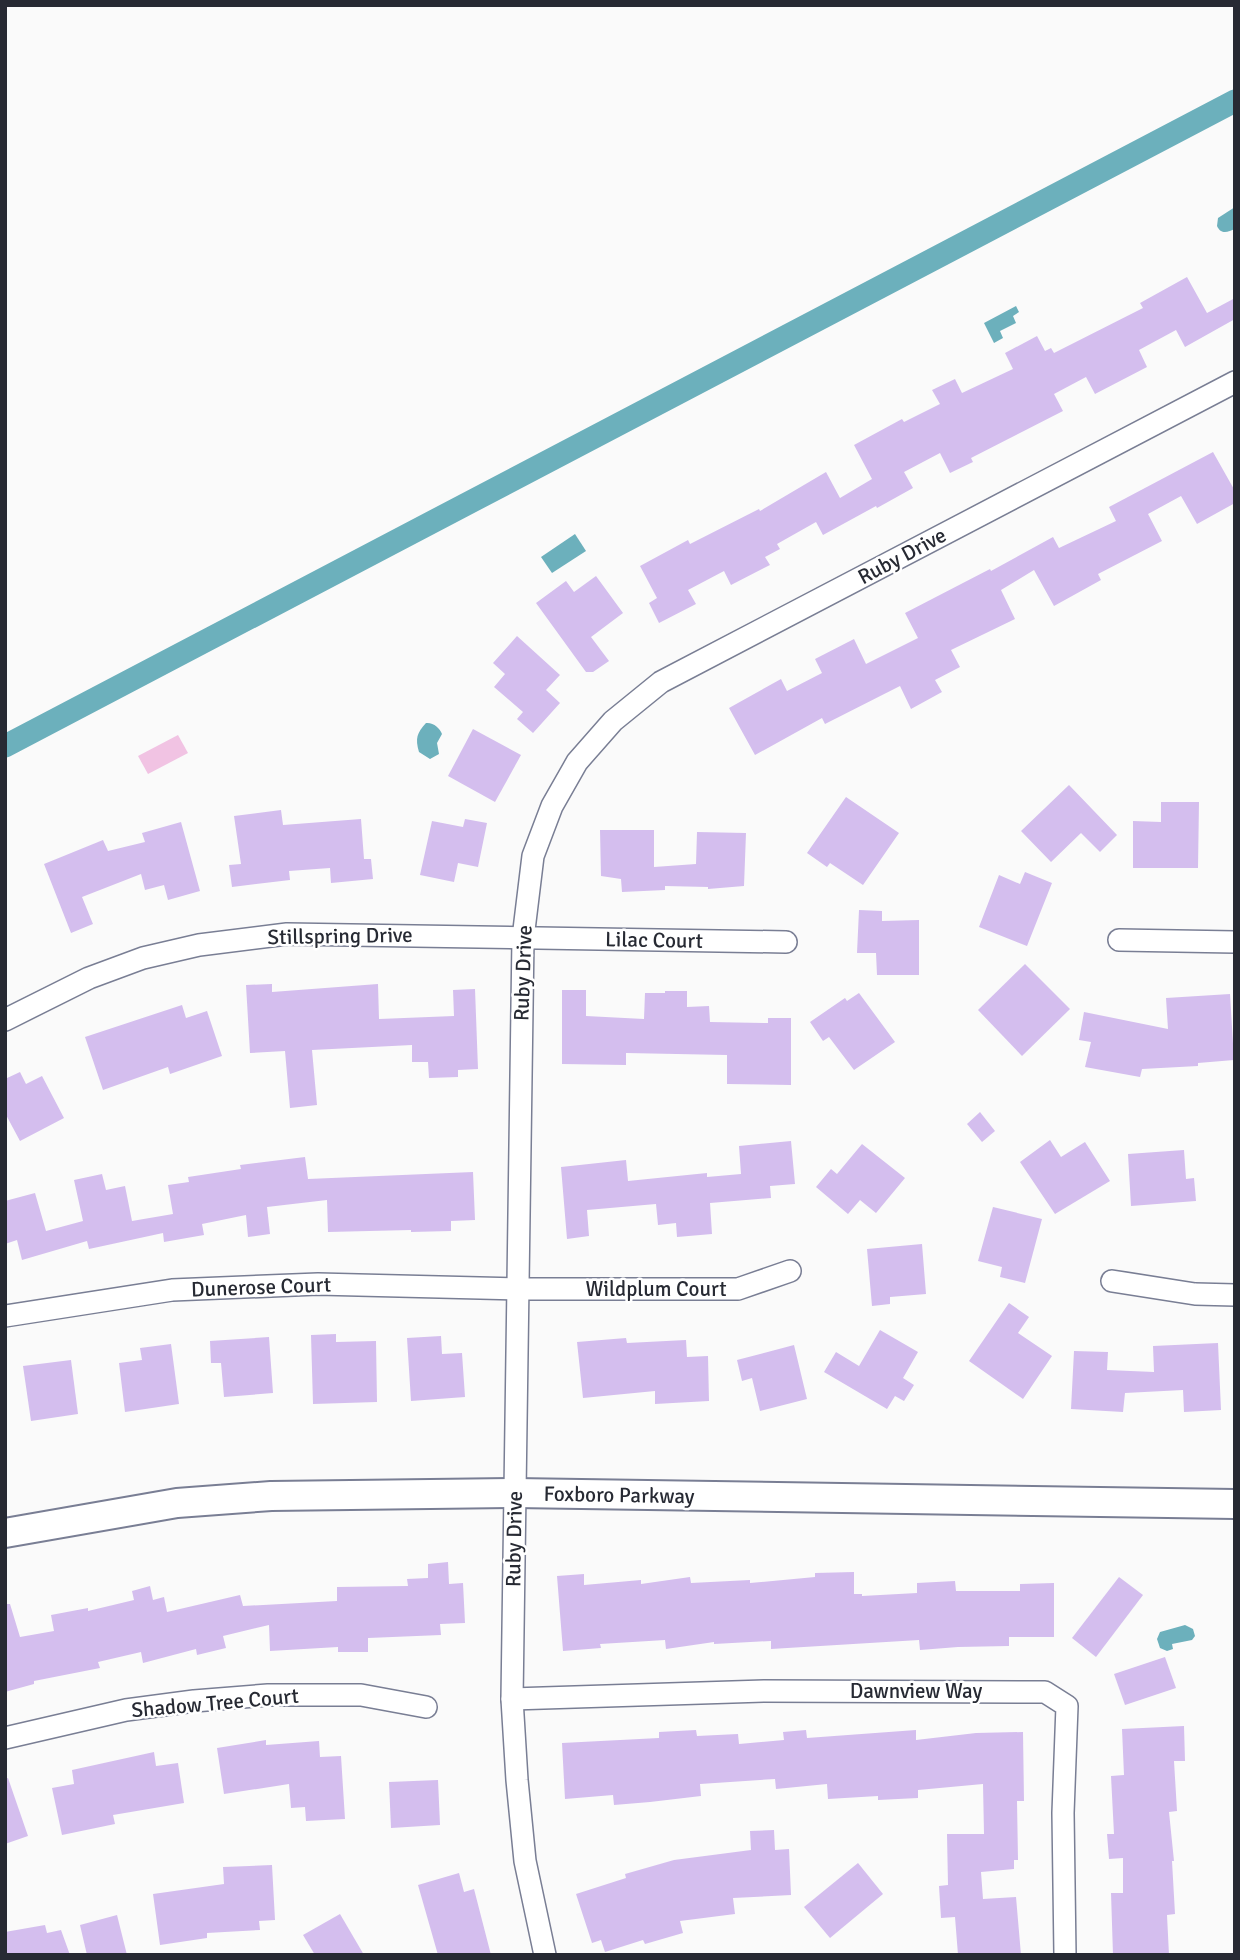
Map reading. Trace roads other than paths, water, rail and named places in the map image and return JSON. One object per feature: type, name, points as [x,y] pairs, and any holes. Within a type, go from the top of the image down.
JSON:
[{"type":"main road","name":"Foxboro Parkway","points":[[5,1533],[125,1511],[190,1502],[271,1496],[515,1493],[1235,1504]]},
{"type":"street","name":"Ruby Drive","points":[[545,1955],[525,1861],[512,1699],[523,937],[533,856],[552,806],[577,762],[613,721],[661,682],[1235,383]]},
{"type":"street","name":"Stillspring Drive","points":[[5,1020],[89,978],[144,958],[199,945],[287,933],[523,937]]},
{"type":"street","name":"Lilac Court","points":[[523,937],[786,942]]},
{"type":"street","points":[[1119,940],[1235,942]]},
{"type":"street","name":"Wildplum Court","points":[[518,1289],[738,1289],[790,1271]]},
{"type":"street","points":[[1112,1281],[1195,1294],[1235,1295]]},
{"type":"street","name":"Dunerose Court","points":[[5,1317],[172,1290],[318,1284],[518,1289]]},
{"type":"street","name":"Dawnview Way","points":[[512,1699],[764,1691],[1045,1692],[1067,1706],[1063,1813],[1065,1955]]},
{"type":"street","name":"Shadow Tree Court","points":[[5,1738],[126,1710],[255,1696],[361,1696],[426,1707]]},
{"type":"water","points":[[1235,207],[1235,229],[1221,231],[1217,226],[1218,218]]},
{"type":"water","points":[[1016,306],[1019,312],[1013,316],[1016,323],[1000,331],[1003,338],[994,343],[984,323]]},
{"type":"water","points":[[575,534],[586,551],[552,573],[541,557]]},
{"type":"water","points":[[426,723],[436,726],[442,734],[437,743],[439,754],[430,759],[419,752],[417,743],[419,733]]},
{"type":"water","points":[[1185,1625],[1193,1629],[1195,1636],[1192,1640],[1172,1644],[1173,1649],[1167,1651],[1160,1648],[1157,1639],[1160,1632]]},
{"type":"waterway","points":[[5,746],[1235,101]]}]
